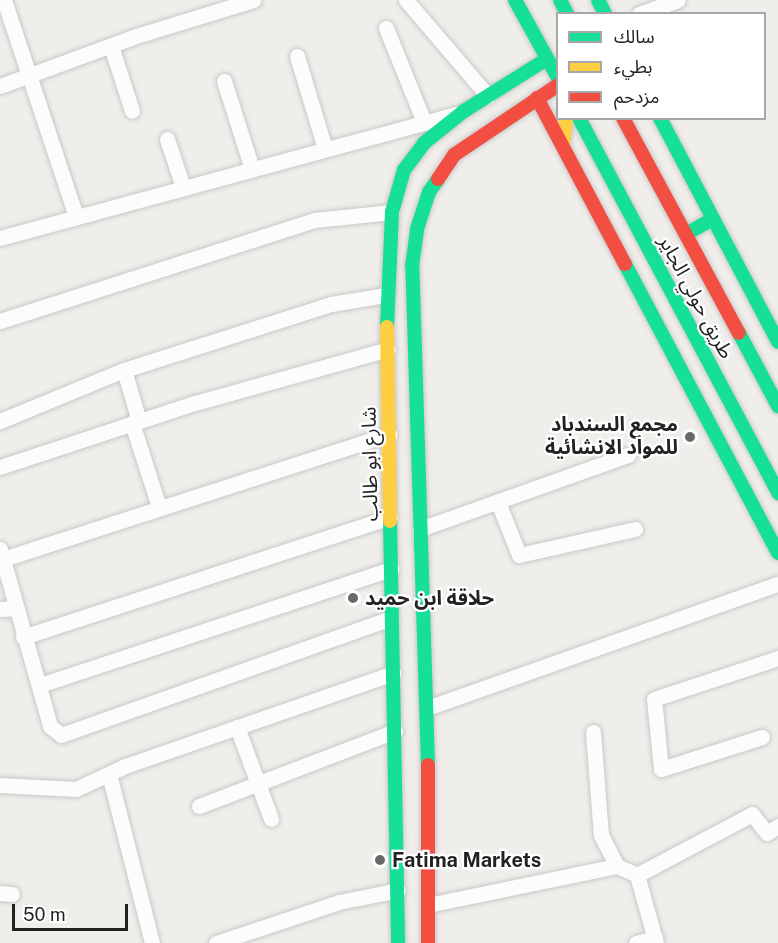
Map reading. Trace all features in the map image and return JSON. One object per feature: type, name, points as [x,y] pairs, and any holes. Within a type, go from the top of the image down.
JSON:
[{"type":"main road","points":[[515,0],[556,75]]},
{"type":"main road","name":"شارع ابو طالب","points":[[399,943],[386,295],[392,212],[401,178],[412,157],[436,131],[547,59]]},
{"type":"main road","points":[[428,943],[427,708],[412,266],[417,229],[433,183],[454,154],[556,86]]},
{"type":"main road","points":[[493,92],[509,99],[513,113]]},
{"type":"main road","points":[[537,98],[778,553]]},
{"type":"main road","points":[[563,146],[566,120]]},
{"type":"main road","name":"طريق حولي الجاير","points":[[580,120],[778,493]]},
{"type":"main road","name":"طريق حولي الجاير","points":[[624,120],[778,406]]},
{"type":"main road","points":[[661,120],[778,342]]},
{"type":"main road","points":[[686,234],[713,219]]},
{"type":"street","points":[[4,0],[76,216]]},
{"type":"street","points":[[0,86],[111,46],[253,0]]},
{"type":"street","points":[[406,0],[493,92]]},
{"type":"street","points":[[645,12],[678,0]]},
{"type":"street","points":[[386,28],[424,122]]},
{"type":"street","points":[[111,46],[132,111]]},
{"type":"street","points":[[297,56],[325,149]]},
{"type":"street","points":[[224,81],[252,169]]},
{"type":"street","points":[[0,238],[464,111]]},
{"type":"street","points":[[166,139],[183,188]]},
{"type":"street","points":[[0,321],[314,220],[392,212]]},
{"type":"street","points":[[0,421],[124,370],[332,304],[386,295]]},
{"type":"street","points":[[0,467],[135,422],[388,349]]},
{"type":"street","points":[[124,370],[135,422],[159,507]]},
{"type":"street","points":[[389,434],[2,554],[23,637],[40,685],[50,726],[61,735],[391,618]]},
{"type":"street","points":[[420,530],[628,455]]},
{"type":"street","points":[[498,502],[519,555],[635,529]]},
{"type":"street","points":[[23,637],[390,517]]},
{"type":"street","points":[[40,685],[391,569]]},
{"type":"street","points":[[427,708],[778,584]]},
{"type":"street","points":[[0,609],[16,608]]},
{"type":"street","points":[[762,737],[661,769],[654,699],[778,658]]},
{"type":"street","points":[[0,785],[76,789],[109,774],[237,727],[393,673]]},
{"type":"street","points":[[237,727],[271,819]]},
{"type":"street","points":[[199,806],[395,731]]},
{"type":"street","points":[[593,732],[601,835],[617,866]]},
{"type":"street","points":[[109,774],[152,943]]},
{"type":"street","points":[[637,875],[752,813],[767,833],[778,826]]},
{"type":"street","points":[[428,905],[617,866],[637,875],[656,940],[636,943]]},
{"type":"street","points":[[216,943],[339,902],[398,890]]},
{"type":"traffic: fast","points":[[515,0],[556,74]]},
{"type":"traffic: fast","points":[[560,0],[566,12]]},
{"type":"traffic: fast","points":[[598,0],[604,12]]},
{"type":"traffic: fast","points":[[387,327],[392,212],[404,170],[424,143],[464,111],[547,59]]},
{"type":"traffic: fast","points":[[580,120],[778,493]]},
{"type":"traffic: fast","points":[[661,120],[778,342]]},
{"type":"traffic: fast","points":[[428,765],[412,266],[417,229],[429,192],[438,179]]},
{"type":"traffic: fast","points":[[686,234],[713,219]]},
{"type":"traffic: fast","points":[[625,264],[778,553]]},
{"type":"traffic: fast","points":[[739,333],[778,406]]},
{"type":"traffic: fast","points":[[390,521],[398,943]]},
{"type":"traffic: slow","points":[[563,146],[566,120]]},
{"type":"traffic: slow","points":[[387,327],[390,521]]},
{"type":"traffic: jam","points":[[438,179],[454,155],[556,86]]},
{"type":"traffic: jam","points":[[537,98],[625,264]]},
{"type":"traffic: jam","points":[[624,120],[739,333]]},
{"type":"traffic: jam","points":[[428,765],[428,943]]},
{"type":"place","name":"مجمع السندباد للمواد الانشائية","points":[[690,437]]},
{"type":"place","name":"حلاقة ابن حميد","points":[[353,598]]},
{"type":"place","name":"Fatima Markets","points":[[380,860]]}]
